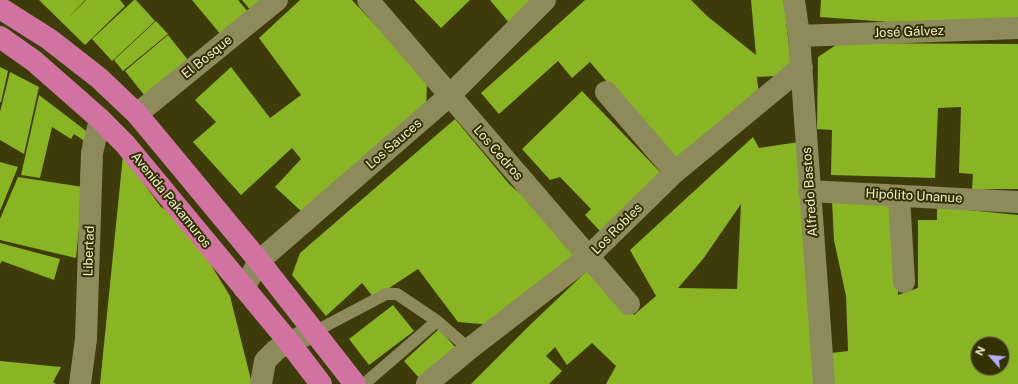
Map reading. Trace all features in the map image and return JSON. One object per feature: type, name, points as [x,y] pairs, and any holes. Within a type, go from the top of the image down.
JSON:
[{"type":"highway","points":[[0,8],[49,39],[99,78],[137,114],[259,261],[355,384]]},
{"type":"highway","name":"Avenida Pakamuros","points":[[0,36],[34,61],[100,119],[125,144],[289,342],[321,384]]},
{"type":"street","name":"El Bosque","points":[[137,114],[277,0]]},
{"type":"street","name":"Los Cedros","points":[[368,0],[448,96],[629,304]]},
{"type":"street","name":"Los Sauces","points":[[244,288],[259,261],[448,96],[545,0]]},
{"type":"street","name":"Alfredo Bastos","points":[[794,0],[802,67],[809,191],[824,384]]},
{"type":"street","name":"José Gálvez","points":[[799,36],[1018,28]]},
{"type":"street","name":"Los Robles","points":[[427,384],[469,349],[588,257],[675,172],[802,67]]},
{"type":"street","points":[[606,92],[675,172]]},
{"type":"street","name":"Libertad","points":[[80,384],[86,339],[92,153],[100,119]]},
{"type":"street","name":"Hipólito Unanue","points":[[809,191],[1018,202]]},
{"type":"street","points":[[899,196],[904,282]]},
{"type":"street","points":[[261,384],[265,361],[276,350],[289,342],[314,332]]},
{"type":"lane","points":[[314,332],[386,294],[397,294],[437,321],[469,349]]},
{"type":"lane","points":[[364,384],[437,321]]},
{"type":"building","points":[[39,0],[85,0],[67,19],[86,0],[120,0],[125,6],[85,45]]},
{"type":"building","points":[[134,0],[136,0],[155,21],[112,61],[92,39]]},
{"type":"building","points":[[192,0],[238,0],[249,13],[222,36]]},
{"type":"building","points":[[242,0],[267,0],[252,12]]},
{"type":"building","points":[[300,0],[352,0],[427,83],[426,109],[301,211],[275,187],[301,159],[292,148],[241,195],[193,142],[216,122],[195,100],[231,67],[270,118],[301,95],[259,38]]},
{"type":"building","points":[[414,0],[470,0],[441,28]]},
{"type":"building","points":[[490,0],[537,0],[510,24]]},
{"type":"building","points":[[585,0],[691,0],[707,16],[756,55],[751,0],[784,0],[791,67],[776,76],[757,77],[759,96],[676,163],[590,62],[572,78],[558,61],[499,114],[481,93]]},
{"type":"building","points":[[821,0],[1018,0],[1018,18],[889,22],[820,17]]},
{"type":"building","points":[[156,21],[168,34],[123,71],[114,60]]},
{"type":"building","points":[[168,35],[188,60],[145,96],[125,71]]},
{"type":"building","points":[[839,43],[1018,44],[1018,189],[972,189],[973,174],[959,173],[961,107],[938,108],[935,178],[831,175],[832,130],[817,129],[818,57]]},
{"type":"building","points":[[0,67],[8,71],[1,102],[0,102]]},
{"type":"building","points":[[10,72],[39,87],[24,154],[0,140],[0,112]]},
{"type":"building","points":[[582,91],[661,173],[600,231],[585,215],[591,209],[560,177],[550,180],[522,149]]},
{"type":"building","points":[[39,95],[94,137],[85,185],[80,185],[83,140],[74,134],[71,139],[52,127],[40,178],[21,175]]},
{"type":"building","points":[[455,119],[510,185],[554,222],[584,255],[492,325],[458,322],[418,269],[374,298],[362,283],[326,316],[292,275],[300,253]]},
{"type":"building","points":[[753,137],[759,148],[799,142],[820,384],[606,384],[616,366],[592,343],[567,365],[555,347],[546,356],[562,371],[549,384],[471,384],[591,267],[634,315],[656,296],[630,250]],"holes":[[[741,204],[737,289],[678,288],[703,259]]]},
{"type":"building","points":[[123,155],[161,207],[183,219],[230,296],[252,384],[100,384]]},
{"type":"building","points":[[0,162],[18,167],[0,211]]},
{"type":"building","points":[[18,177],[83,187],[76,258],[0,240],[0,219]]},
{"type":"building","points":[[832,201],[894,201],[898,247],[898,295],[918,288],[918,220],[937,220],[937,207],[1018,215],[1018,384],[833,384],[831,353],[848,351],[846,296],[834,240]]},
{"type":"building","points":[[0,243],[60,259],[54,280],[2,261],[0,264]]},
{"type":"building","points":[[393,305],[414,331],[369,365],[349,339]]},
{"type":"building","points":[[439,329],[457,349],[421,380],[404,361]]},
{"type":"building","points":[[0,361],[61,367],[53,382],[56,384],[0,384]]}]
